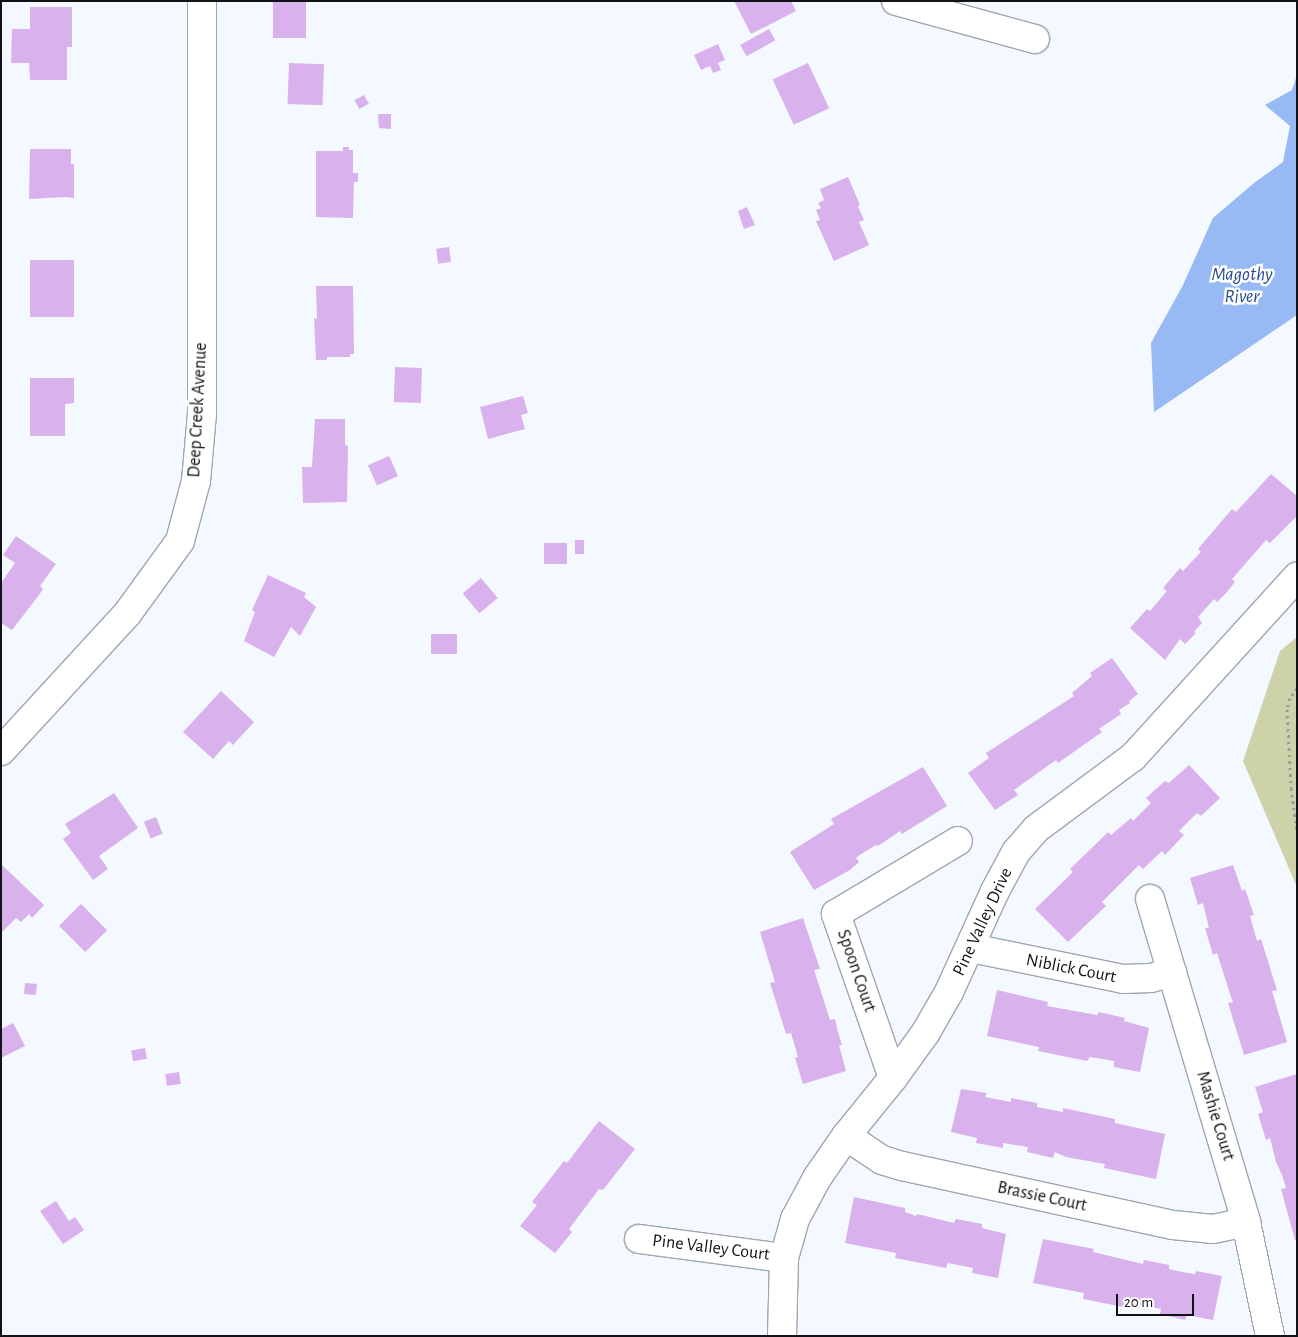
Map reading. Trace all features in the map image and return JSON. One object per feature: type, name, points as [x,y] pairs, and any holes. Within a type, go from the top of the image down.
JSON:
[{"type":"street","name":"Deep Creek Avenue","points":[[1,751],[127,614],[180,541],[183,532],[196,481],[202,414],[202,1]]},
{"type":"street","points":[[896,1],[1035,39]]},
{"type":"street","name":"Pine Valley Drive","points":[[782,1336],[784,1258],[795,1219],[817,1178],[846,1136],[893,1078],[930,1024],[971,948],[995,891],[1016,852],[1036,829],[1133,756],[1297,577]]},
{"type":"street","name":"Spoon Court","points":[[893,1078],[836,914],[958,841]]},
{"type":"street","name":"Mashie Court","points":[[1150,899],[1246,1222],[1270,1336]]},
{"type":"street","name":"Niblick Court","points":[[971,948],[1123,979],[1151,978],[1172,972]]},
{"type":"street","name":"Brassie Court","points":[[846,1136],[882,1160],[902,1166],[1173,1225],[1213,1229],[1246,1222]]},
{"type":"street","name":"Pine Valley Court","points":[[639,1239],[784,1258]]},
{"type":"path","points":[[1297,688],[1290,698],[1287,709],[1291,788],[1297,832]]},
{"type":"green space","points":[[1297,637],[1297,887],[1243,761],[1280,651]]},
{"type":"water","name":"Magothy River","points":[[1297,75],[1297,315],[1154,412],[1151,343],[1183,285],[1213,218],[1254,183],[1283,162],[1290,126],[1265,105],[1292,90]]},
{"type":"building","points":[[273,1],[306,1],[306,38],[273,38]]},
{"type":"building","points":[[734,1],[791,1],[796,11],[751,34]]},
{"type":"building","points":[[30,7],[72,7],[72,47],[67,47],[67,80],[30,80],[29,63],[11,63],[12,29],[30,29]]},
{"type":"building","points":[[769,29],[775,40],[746,56],[740,45]]},
{"type":"building","points":[[718,44],[725,60],[718,63],[721,70],[713,73],[710,66],[701,70],[694,55]]},
{"type":"building","points":[[289,63],[324,64],[323,105],[288,104]]},
{"type":"building","points":[[808,63],[829,108],[794,125],[773,79]]},
{"type":"building","points":[[364,95],[369,104],[359,109],[354,100]]},
{"type":"building","points":[[378,114],[391,114],[391,129],[379,128]]},
{"type":"building","points":[[343,147],[349,147],[349,150],[353,150],[353,173],[358,173],[358,182],[354,182],[353,218],[316,217],[316,151],[343,151]]},
{"type":"building","points":[[30,149],[71,149],[71,164],[74,164],[74,198],[29,199]]},
{"type":"building","points":[[848,177],[860,205],[858,206],[864,220],[859,222],[869,245],[834,261],[816,221],[820,220],[816,210],[821,208],[818,203],[824,200],[820,189]]},
{"type":"building","points":[[747,207],[755,225],[744,229],[738,211]]},
{"type":"building","points":[[449,247],[451,262],[438,264],[436,249]]},
{"type":"building","points":[[30,260],[74,260],[74,317],[30,317]]},
{"type":"building","points":[[316,286],[353,286],[354,354],[350,354],[350,357],[327,357],[327,360],[316,360],[314,318],[317,319]]},
{"type":"building","points":[[395,367],[422,368],[421,403],[394,402]]},
{"type":"building","points":[[30,378],[74,378],[74,403],[65,404],[65,436],[30,436]]},
{"type":"building","points":[[523,396],[528,413],[521,415],[525,429],[488,439],[480,407]]},
{"type":"building","points":[[315,419],[345,419],[345,445],[348,446],[347,502],[303,503],[302,467],[312,467]]},
{"type":"building","points":[[389,456],[398,476],[377,485],[368,465]]},
{"type":"building","points":[[1271,474],[1297,496],[1297,516],[1270,543],[1266,540],[1232,579],[1235,582],[1226,593],[1217,602],[1214,599],[1198,617],[1202,623],[1194,632],[1196,633],[1185,644],[1180,639],[1165,660],[1130,628],[1147,609],[1150,611],[1167,591],[1163,588],[1180,568],[1183,571],[1201,552],[1198,549],[1232,509],[1236,512]]},
{"type":"building","points":[[16,536],[56,564],[40,586],[43,589],[39,595],[12,630],[1,623],[1,583],[15,563],[3,555]]},
{"type":"building","points":[[575,540],[584,540],[584,554],[575,554]]},
{"type":"building","points":[[544,543],[567,543],[567,564],[544,564]]},
{"type":"building","points":[[268,575],[306,593],[304,597],[316,607],[300,636],[291,627],[274,657],[244,641],[255,612],[252,610]]},
{"type":"building","points":[[481,578],[498,598],[479,613],[463,593]]},
{"type":"building","points":[[431,634],[457,634],[457,654],[431,654]]},
{"type":"building","points":[[1112,658],[1138,694],[1129,701],[1130,703],[1119,710],[1121,714],[1099,729],[1102,732],[1058,763],[1056,760],[1014,790],[1018,795],[995,810],[968,773],[989,758],[986,753],[1074,696],[1072,693],[1092,676],[1090,673]]},
{"type":"building","points":[[221,691],[254,722],[233,745],[229,741],[213,759],[183,732]]},
{"type":"building","points":[[1189,765],[1220,798],[1201,816],[1197,813],[1179,831],[1184,835],[1165,855],[1162,851],[1143,869],[1139,865],[1102,902],[1106,906],[1068,942],[1035,909],[1073,872],[1070,869],[1108,832],[1111,835],[1131,818],[1133,821],[1151,803],[1146,798],[1165,781],[1169,783]]},
{"type":"building","points":[[923,767],[947,806],[902,834],[900,831],[878,846],[876,845],[861,854],[856,858],[859,862],[850,870],[814,890],[790,852],[834,824],[831,819]]},
{"type":"building","points":[[114,793],[138,828],[99,856],[108,869],[93,880],[63,839],[71,833],[65,824]]},
{"type":"building","points":[[156,817],[163,834],[151,839],[144,822]]},
{"type":"building","points":[[1,864],[44,905],[32,918],[29,914],[21,922],[16,918],[1,933]]},
{"type":"building","points":[[1233,865],[1242,891],[1245,889],[1254,915],[1250,916],[1257,941],[1261,939],[1277,990],[1272,991],[1287,1042],[1244,1055],[1228,1003],[1233,1002],[1217,953],[1213,955],[1205,928],[1209,928],[1203,903],[1198,905],[1190,878]]},
{"type":"building","points":[[81,904],[107,930],[85,952],[59,926]]},
{"type":"building","points":[[803,918],[820,969],[814,970],[830,1020],[835,1019],[846,1071],[803,1084],[795,1058],[798,1057],[791,1033],[786,1034],[770,983],[775,982],[760,932]]},
{"type":"building","points":[[25,983],[37,984],[36,995],[24,994]]},
{"type":"building","points":[[997,990],[1048,1002],[1047,1006],[1097,1015],[1099,1012],[1125,1018],[1124,1021],[1149,1028],[1140,1072],[1114,1067],[1114,1061],[1090,1057],[1087,1061],[1038,1051],[1039,1047],[987,1036]]},
{"type":"building","points":[[13,1023],[25,1046],[1,1058],[1,1029]]},
{"type":"building","points":[[145,1048],[147,1059],[133,1061],[131,1050]]},
{"type":"building","points":[[179,1072],[181,1084],[167,1086],[165,1074]]},
{"type":"building","points":[[1297,1074],[1297,1240],[1295,1240],[1281,1189],[1286,1188],[1276,1162],[1270,1138],[1266,1140],[1258,1114],[1263,1112],[1255,1087]]},
{"type":"building","points":[[961,1089],[987,1093],[985,1097],[1011,1102],[1011,1098],[1037,1103],[1037,1107],[1063,1112],[1063,1108],[1115,1119],[1115,1123],[1165,1134],[1156,1179],[1104,1168],[1105,1164],[1066,1157],[1055,1152],[1053,1158],[1027,1152],[1028,1147],[1003,1143],[1003,1148],[976,1143],[977,1138],[951,1132]]},
{"type":"building","points":[[599,1121],[635,1149],[603,1190],[599,1189],[569,1229],[572,1232],[555,1253],[520,1226],[537,1205],[532,1202],[564,1161],[567,1163]]},
{"type":"building","points":[[854,1197],[905,1208],[905,1212],[916,1216],[917,1214],[954,1223],[956,1219],[982,1224],[982,1228],[1006,1234],[998,1278],[972,1273],[973,1268],[948,1263],[946,1268],[895,1258],[896,1253],[845,1243]]},
{"type":"building","points":[[56,1201],[69,1221],[75,1217],[84,1230],[63,1244],[40,1211]]},
{"type":"building","points":[[1043,1239],[1094,1249],[1093,1252],[1143,1264],[1144,1260],[1169,1265],[1169,1269],[1182,1272],[1195,1274],[1196,1271],[1222,1276],[1213,1320],[1187,1315],[1185,1320],[1160,1314],[1161,1309],[1135,1304],[1134,1309],[1083,1299],[1084,1293],[1033,1283]]}]
